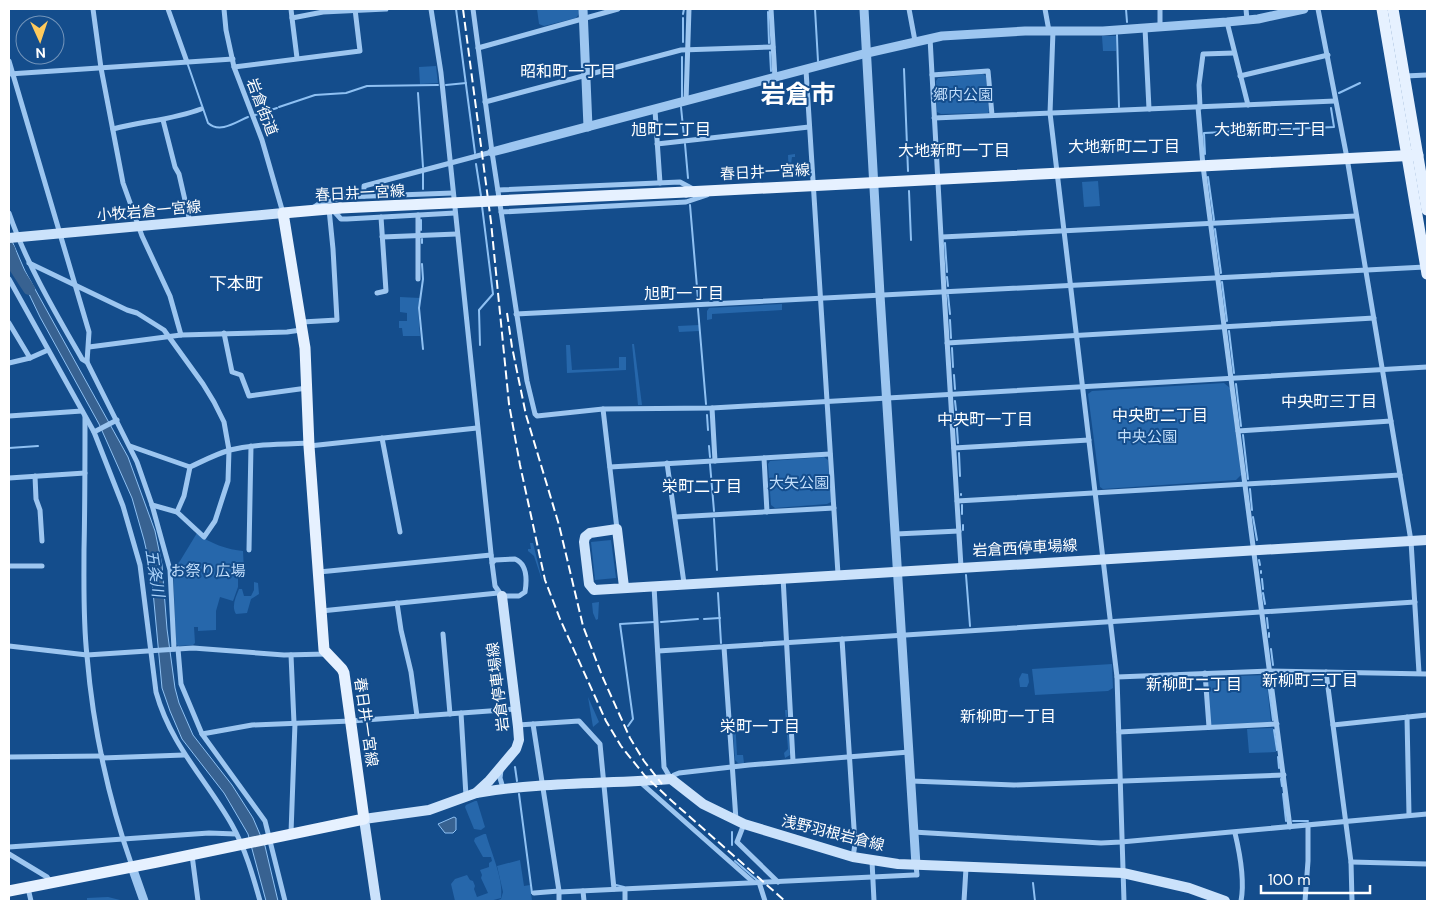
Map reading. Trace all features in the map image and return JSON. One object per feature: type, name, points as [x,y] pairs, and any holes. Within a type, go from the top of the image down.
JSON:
[{"type":"main road","points":[[1382,9],[1418,155],[1427,271]]},
{"type":"main road","points":[[1393,9],[1427,210]]},
{"type":"main road","name":"春日井一宮線","points":[[283,213],[333,208],[1418,155]]},
{"type":"main road","points":[[283,213],[305,348],[309,445],[320,611],[326,654]]},
{"type":"main road","name":"小牧岩倉一宮線","points":[[13,238],[283,213]]},
{"type":"main road","points":[[617,529],[624,587]]},
{"type":"main road","name":"岩倉西停車場線","points":[[617,529],[590,533],[585,537],[589,584],[594,590],[684,583],[1427,540]]},
{"type":"main road","name":"岩倉停車場線","points":[[364,819],[429,810],[471,795],[490,781],[516,749],[519,740],[518,725],[500,594]]},
{"type":"main road","name":"春日井一宮線","points":[[326,654],[339,665],[344,673],[364,819]]},
{"type":"main road","points":[[471,795],[503,788],[542,784],[640,782],[671,779]]},
{"type":"main road","name":"浅野羽根岩倉線","points":[[671,779],[703,804],[740,822],[853,857],[872,861],[916,865],[1123,874],[1189,888],[1225,901]]},
{"type":"main road","points":[[9,891],[192,855],[238,839],[270,838],[364,819],[376,901]]},
{"type":"street","points":[[93,9],[101,68],[123,183],[142,236],[170,296],[181,335]]},
{"type":"street","points":[[168,9],[187,62]]},
{"type":"street","name":"岩倉街道","points":[[224,9],[234,67],[262,140],[283,213]]},
{"type":"street","points":[[291,9],[297,58]]},
{"type":"street","points":[[234,67],[360,51],[355,9]]},
{"type":"street","points":[[292,18],[323,12],[386,9]]},
{"type":"street","points":[[431,9],[441,72],[491,555],[495,586],[500,594]]},
{"type":"street","points":[[473,9],[516,314],[527,381],[535,414],[538,416],[602,409],[712,408],[1427,367]]},
{"type":"street","points":[[478,48],[583,13],[618,9]]},
{"type":"street","points":[[686,101],[689,9]]},
{"type":"street","points":[[771,9],[775,78]]},
{"type":"street","points":[[534,893],[917,875],[880,295],[864,9]]},
{"type":"street","points":[[909,9],[915,41]]},
{"type":"street","points":[[1045,9],[1051,31],[1050,113],[1056,173],[1117,677],[1124,901]]},
{"type":"street","points":[[1160,9],[1160,27]]},
{"type":"street","points":[[1246,9],[1247,20]]},
{"type":"street","points":[[364,196],[364,186],[930,38],[1025,31],[1096,31],[1227,22],[1304,9]]},
{"type":"street","points":[[1318,9],[1347,158],[1411,541],[1419,673]]},
{"type":"street","points":[[583,13],[588,127]]},
{"type":"street","points":[[1227,22],[1248,104]]},
{"type":"street","points":[[1145,28],[1150,109]]},
{"type":"street","points":[[930,38],[961,567]]},
{"type":"street","points":[[485,102],[688,49],[773,47]]},
{"type":"street","points":[[1234,53],[1203,54],[1199,85],[1203,166],[1290,827]]},
{"type":"street","points":[[1240,76],[1328,55]]},
{"type":"street","points":[[11,74],[233,59]]},
{"type":"street","points":[[9,61],[11,74],[89,332],[87,362]]},
{"type":"street","points":[[806,70],[838,574]]},
{"type":"street","points":[[932,75],[988,71],[992,115]]},
{"type":"street","points":[[1405,76],[1427,75]]},
{"type":"street","points":[[934,118],[1336,101]]},
{"type":"street","points":[[113,129],[137,122],[183,116],[201,109]]},
{"type":"street","points":[[654,110],[660,183]]},
{"type":"street","points":[[163,120],[175,167],[179,174],[190,222]]},
{"type":"street","points":[[657,144],[810,126]]},
{"type":"street","points":[[498,190],[680,182],[691,191]]},
{"type":"street","points":[[501,212],[686,202],[724,190]]},
{"type":"street","points":[[310,210],[320,203],[338,198],[453,193]]},
{"type":"street","points":[[333,208],[341,219],[455,213]]},
{"type":"street","points":[[89,347],[181,335],[288,332],[301,326],[337,320],[333,208]]},
{"type":"street","points":[[9,213],[13,238],[29,262],[48,300],[82,359],[87,362],[130,446],[152,505],[170,570],[176,649],[181,684],[202,734],[265,821],[285,901]]},
{"type":"street","points":[[418,215],[418,279]]},
{"type":"street","points":[[942,237],[1356,216]]},
{"type":"street","points":[[377,292],[386,291],[380,217]]},
{"type":"street","points":[[382,237],[457,234]]},
{"type":"street","points":[[29,262],[127,310],[137,313],[164,330],[203,384],[218,409],[224,422],[229,450],[228,481],[215,521],[204,537],[177,512],[152,505]]},
{"type":"street","points":[[516,314],[1217,277],[1366,270],[1427,271]]},
{"type":"street","points":[[9,281],[94,432],[123,506],[140,565],[150,651],[161,711],[184,755],[233,826],[260,901]]},
{"type":"street","points":[[947,343],[1374,318]]},
{"type":"street","points":[[9,323],[30,358]]},
{"type":"street","points":[[224,333],[232,372],[241,375],[249,396],[307,388]]},
{"type":"street","points":[[9,363],[30,358],[48,350]]},
{"type":"street","points":[[712,408],[715,460]]},
{"type":"street","points":[[602,409],[617,529]]},
{"type":"street","points":[[9,416],[84,414]]},
{"type":"street","points":[[84,414],[84,611],[86,655],[102,757],[123,840],[144,901]]},
{"type":"street","points":[[94,432],[117,420]]},
{"type":"street","points":[[1238,431],[1391,421]]},
{"type":"street","points":[[130,446],[190,467],[229,450],[251,446],[309,445],[477,428]]},
{"type":"street","points":[[382,438],[400,532]]},
{"type":"street","points":[[954,448],[1089,440]]},
{"type":"street","points":[[249,550],[251,446]]},
{"type":"street","points":[[610,467],[830,454]]},
{"type":"street","points":[[764,458],[767,512]]},
{"type":"street","points":[[667,463],[684,583]]},
{"type":"street","points":[[177,512],[184,496],[190,467]]},
{"type":"street","points":[[9,478],[85,473]]},
{"type":"street","points":[[957,501],[1400,475]]},
{"type":"street","points":[[35,476],[42,541]]},
{"type":"street","points":[[675,517],[834,508]]},
{"type":"street","points":[[896,534],[959,530]]},
{"type":"street","points":[[318,572],[491,555]]},
{"type":"street","points":[[320,611],[500,594],[519,596],[524,594],[526,587],[524,568],[520,561],[515,559],[496,560],[492,563]]},
{"type":"street","points":[[9,566],[42,566]]},
{"type":"street","points":[[782,578],[793,761]]},
{"type":"street","points":[[654,585],[664,767],[671,779],[679,773],[793,761],[909,752]]},
{"type":"street","points":[[658,651],[1415,602]]},
{"type":"street","points":[[397,603],[411,672],[417,716]]},
{"type":"street","points":[[443,634],[450,714]]},
{"type":"street","points":[[842,639],[855,844],[853,857]]},
{"type":"street","points":[[9,646],[86,655],[193,648],[291,655],[326,654]]},
{"type":"street","points":[[724,647],[732,767],[740,822],[736,842],[778,882]]},
{"type":"street","points":[[291,655],[295,723],[291,833]]},
{"type":"street","points":[[1117,677],[1270,671],[1427,674]]},
{"type":"street","points":[[1326,672],[1351,862],[1352,901]]},
{"type":"street","points":[[1205,673],[1209,727]]},
{"type":"street","points":[[202,734],[252,725],[351,721],[516,709]]},
{"type":"street","points":[[461,713],[471,795]]},
{"type":"street","points":[[1333,725],[1427,716]]},
{"type":"street","points":[[1408,717],[1409,815]]},
{"type":"street","points":[[518,725],[579,721],[600,744],[602,783],[614,889]]},
{"type":"street","points":[[533,724],[559,901]]},
{"type":"street","points":[[1119,732],[1277,724]]},
{"type":"street","points":[[9,757],[184,755]]},
{"type":"street","points":[[502,767],[500,778],[503,788]]},
{"type":"street","points":[[911,781],[1014,785],[1284,775]]},
{"type":"street","points":[[640,782],[756,882],[765,901]]},
{"type":"street","points":[[913,832],[1102,843],[1427,814]]},
{"type":"street","points":[[1305,901],[1308,825]]},
{"type":"street","points":[[1235,832],[1239,848],[1241,901]]},
{"type":"street","points":[[9,847],[209,833],[238,839]]},
{"type":"street","points":[[9,854],[47,877],[51,883]]},
{"type":"street","points":[[192,855],[198,901]]},
{"type":"street","points":[[872,861],[874,901]]},
{"type":"street","points":[[1351,862],[1427,864]]},
{"type":"street","points":[[964,901],[966,868]]},
{"type":"street","points":[[28,888],[30,901]]},
{"type":"street","points":[[625,890],[625,901]]},
{"type":"street","points":[[583,891],[584,901]]},
{"type":"green space","points":[[537,9],[579,9],[579,14],[576,18],[544,26],[539,24]]},
{"type":"green space","points":[[1102,36],[1116,36],[1116,51],[1103,51]]},
{"type":"green space","points":[[436,66],[438,83],[420,84],[419,67]]},
{"type":"green space","name":"郷内公園","points":[[983,74],[986,76],[988,113],[941,114],[937,112],[936,81],[938,78]]},
{"type":"green space","points":[[795,154],[795,157],[792,157],[790,172],[798,175],[798,173],[805,174],[805,170],[808,170],[809,174],[806,176],[789,177],[788,155]]},
{"type":"green space","points":[[1098,181],[1100,206],[1084,207],[1082,182]]},
{"type":"green space","points":[[400,297],[420,298],[418,308],[420,336],[403,336],[402,328],[399,328],[399,321],[407,321],[407,313],[400,312]]},
{"type":"green space","points":[[782,304],[782,310],[712,314],[712,319],[707,320],[709,308]]},
{"type":"green space","points":[[699,325],[699,331],[679,332],[678,326]]},
{"type":"green space","points":[[632,344],[634,344],[642,405],[638,405]]},
{"type":"green space","points":[[566,345],[570,345],[572,370],[619,368],[619,357],[626,357],[626,370],[567,373]]},
{"type":"green space","name":"中央公園","points":[[1224,383],[1230,388],[1241,475],[1236,480],[1103,489],[1100,487],[1088,394],[1092,391]]},
{"type":"green space","name":"大矢公園","points":[[824,457],[828,460],[831,502],[827,504],[775,508],[771,505],[768,464],[770,461]]},
{"type":"green space","name":"お祭り広場","points":[[197,533],[219,545],[243,551],[244,571],[238,572],[238,587],[233,601],[220,597],[216,611],[216,630],[198,631],[198,627],[194,627],[195,643],[193,645],[178,646],[176,644],[173,568],[180,561]]},
{"type":"green space","points":[[611,540],[616,578],[595,580],[591,542]]},
{"type":"green space","points":[[530,543],[533,543],[543,583],[534,556],[528,551],[528,549],[531,549]]},
{"type":"green space","points":[[254,582],[258,583],[259,594],[251,599],[247,613],[236,614],[234,605],[239,589],[242,589],[244,596],[251,596],[254,590]]},
{"type":"green space","points":[[599,602],[598,619],[596,620],[592,603]]},
{"type":"green space","points":[[1112,664],[1113,688],[1108,691],[1035,695],[1032,669]]},
{"type":"green space","points":[[1022,673],[1028,674],[1029,682],[1027,687],[1020,687],[1019,679]]},
{"type":"green space","points":[[1266,675],[1271,722],[1210,725],[1206,680],[1208,677]]},
{"type":"green space","points":[[588,697],[599,722],[593,727]]},
{"type":"green space","points":[[785,710],[787,710],[790,755],[785,758],[784,753],[788,749]]},
{"type":"green space","points":[[735,719],[737,755],[743,755],[744,763],[738,763],[735,760],[732,720]]},
{"type":"green space","points":[[1273,728],[1276,752],[1249,753],[1247,729]]},
{"type":"green space","points":[[477,801],[485,827],[481,830],[474,829],[465,807]]},
{"type":"green space","points":[[486,834],[499,875],[501,898],[490,901],[455,901],[451,884],[455,879],[467,875],[473,881],[477,897],[488,893],[481,878],[480,870],[489,867],[489,863],[492,861],[491,857],[483,857],[474,841],[475,838]]},
{"type":"green space","points":[[520,860],[524,886],[530,885],[532,901],[495,901],[501,899],[503,892],[497,866]]},
{"type":"green space","points":[[108,897],[124,901],[87,901],[87,898]]},
{"type":"water","points":[[9,234],[25,271],[128,457],[155,531],[162,565],[167,629],[175,688],[179,703],[193,735],[232,785],[253,818],[265,846],[278,901],[266,901],[248,834],[224,793],[182,739],[170,711],[162,688],[151,570],[132,498],[99,424],[40,317],[9,252]]},
{"type":"water","points":[[454,817],[456,818],[456,830],[453,833],[445,833],[438,824]]},
{"type":"waterway","points":[[456,9],[475,153]]},
{"type":"waterway","points":[[683,14],[684,9]]},
{"type":"waterway","points":[[815,9],[818,61]]},
{"type":"waterway","points":[[1126,9],[1127,22]]},
{"type":"waterway","points":[[768,12],[769,43]]},
{"type":"waterway","points":[[683,18],[683,42]]},
{"type":"waterway","points":[[1117,35],[1119,107]]},
{"type":"waterway","points":[[770,52],[771,71]]},
{"type":"waterway","points":[[682,57],[682,98]]},
{"type":"waterway","points":[[188,65],[208,123],[213,126],[223,127],[248,117]]},
{"type":"waterway","points":[[904,69],[908,171]]},
{"type":"waterway","points":[[446,85],[466,83]]},
{"type":"waterway","points":[[1339,93],[1360,83]]},
{"type":"waterway","points":[[279,107],[315,95],[346,93],[367,86],[438,85]]},
{"type":"waterway","points":[[418,93],[423,167]]},
{"type":"waterway","points":[[681,107],[684,137]]},
{"type":"waterway","points":[[255,115],[277,108]]},
{"type":"waterway","points":[[1205,154],[1204,133],[1334,127],[1331,108]]},
{"type":"waterway","points":[[685,144],[688,178]]},
{"type":"waterway","points":[[476,164],[481,196]]},
{"type":"waterway","points":[[423,173],[423,189]]},
{"type":"waterway","points":[[1208,177],[1214,220]]},
{"type":"waterway","points":[[909,191],[911,240]]},
{"type":"waterway","points":[[690,205],[698,299]]},
{"type":"waterway","points":[[480,345],[479,310],[493,294],[482,206]]},
{"type":"waterway","points":[[421,220],[421,230]]},
{"type":"waterway","points":[[1215,229],[1221,273]]},
{"type":"waterway","points":[[945,243],[947,272]]},
{"type":"waterway","name":"五条川","points":[[9,249],[14,266],[29,289]]},
{"type":"waterway","points":[[422,264],[423,279],[419,308],[423,349]]},
{"type":"waterway","points":[[947,277],[948,286]]},
{"type":"waterway","points":[[1222,282],[1227,321]]},
{"type":"waterway","points":[[948,295],[950,314]]},
{"type":"waterway","points":[[698,309],[706,404]]},
{"type":"waterway","points":[[950,320],[951,338]]},
{"type":"waterway","points":[[1229,331],[1234,373]]},
{"type":"waterway","points":[[952,348],[953,367]]},
{"type":"waterway","points":[[954,375],[955,389]]},
{"type":"waterway","points":[[1236,384],[1241,426]]},
{"type":"waterway","points":[[955,401],[956,410]]},
{"type":"waterway","points":[[707,415],[708,430]]},
{"type":"waterway","points":[[956,415],[958,443]]},
{"type":"waterway","points":[[1243,435],[1248,479]]},
{"type":"waterway","points":[[9,448],[38,446]]},
{"type":"waterway","points":[[709,446],[710,457]]},
{"type":"waterway","points":[[959,453],[960,476]]},
{"type":"waterway","points":[[710,464],[714,511]]},
{"type":"waterway","points":[[1250,489],[1252,510]]},
{"type":"waterway","points":[[962,505],[962,514]]},
{"type":"waterway","points":[[1253,517],[1257,540]]},
{"type":"waterway","points":[[714,519],[717,570]]},
{"type":"waterway","points":[[963,525],[963,530]]},
{"type":"waterway","points":[[1259,560],[1260,565]]},
{"type":"waterway","points":[[966,575],[970,626]]},
{"type":"waterway","points":[[1262,579],[1263,589]]},
{"type":"waterway","points":[[718,593],[721,643]]},
{"type":"waterway","points":[[1263,593],[1265,604]]},
{"type":"waterway","points":[[704,619],[720,618]]},
{"type":"waterway","points":[[1267,618],[1268,628]]},
{"type":"waterway","points":[[661,622],[698,619]]},
{"type":"waterway","points":[[628,726],[633,719],[620,624],[654,622]]},
{"type":"waterway","points":[[1271,649],[1273,665]]},
{"type":"waterway","points":[[1267,675],[1273,720]]},
{"type":"waterway","points":[[1274,730],[1277,750]]},
{"type":"waterway","points":[[1278,757],[1279,768]]},
{"type":"waterway","points":[[515,767],[517,781]]},
{"type":"waterway","points":[[1281,779],[1282,786]]},
{"type":"waterway","points":[[519,794],[532,893]]},
{"type":"waterway","points":[[1283,794],[1286,821]]},
{"type":"waterway","points":[[1293,821],[1308,821]]},
{"type":"waterway","points":[[732,832],[732,845]]},
{"type":"waterway","points":[[735,861],[758,881]]},
{"type":"waterway","points":[[1033,883],[1035,901]]},
{"type":"waterway","points":[[616,885],[624,887]]},
{"type":"railway","points":[[463,9],[491,222],[509,404],[545,580],[560,619],[606,721],[621,746],[645,776],[785,901]]},
{"type":"railway","points":[[507,313],[526,415],[559,525],[583,626],[603,678],[630,738],[644,761],[662,784]]},
{"type":"district","name":"昭和町一丁目","points":[[568,71]]},
{"type":"district","name":"岩倉市","points":[[798,94]]},
{"type":"district","name":"旭町二丁目","points":[[671,129]]},
{"type":"district","name":"大地新町三丁目","points":[[1270,129]]},
{"type":"district","name":"大地新町二丁目","points":[[1124,146]]},
{"type":"district","name":"大地新町一丁目","points":[[954,150]]},
{"type":"district","name":"下本町","points":[[236,284]]},
{"type":"district","name":"旭町一丁目","points":[[684,293]]},
{"type":"district","name":"中央町三丁目","points":[[1329,401]]},
{"type":"district","name":"中央町二丁目","points":[[1160,415]]},
{"type":"district","name":"中央町一丁目","points":[[985,419]]},
{"type":"district","name":"栄町二丁目","points":[[702,486]]},
{"type":"district","name":"新柳町三丁目","points":[[1310,680]]},
{"type":"district","name":"新柳町二丁目","points":[[1194,684]]},
{"type":"district","name":"新柳町一丁目","points":[[1008,716]]},
{"type":"district","name":"栄町一丁目","points":[[760,726]]}]
